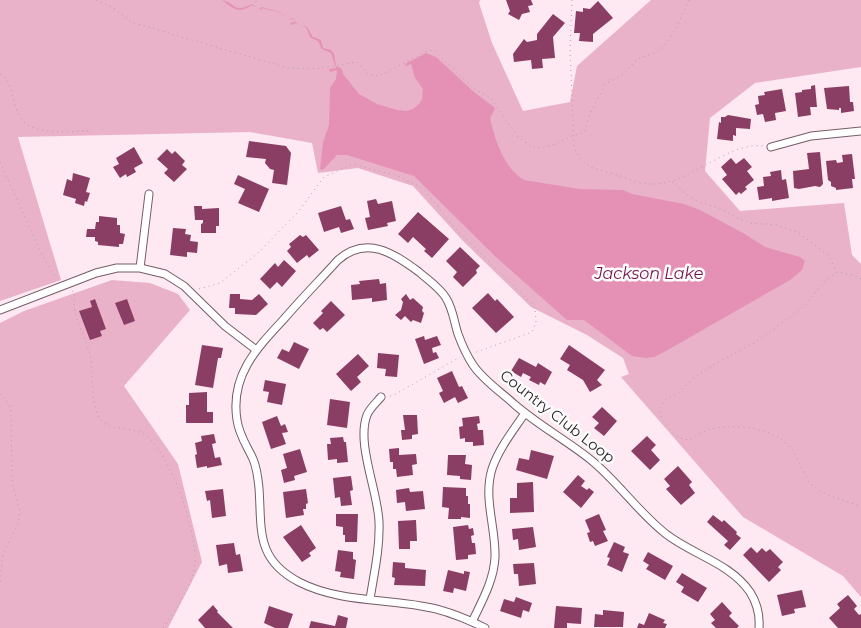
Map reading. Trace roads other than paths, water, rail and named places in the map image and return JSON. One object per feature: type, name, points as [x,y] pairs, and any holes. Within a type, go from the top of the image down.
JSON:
[{"type":"street","points":[[771,147],[811,136],[861,130]]},
{"type":"street","points":[[140,268],[149,194]]},
{"type":"street","name":"Country Club Loop","points":[[485,628],[432,608],[330,593],[299,582],[279,567],[264,546],[260,531],[257,473],[238,427],[236,412],[239,382],[255,350],[342,257],[361,249],[384,250],[424,276],[446,298],[467,355],[474,366],[526,413],[590,459],[610,477],[639,510],[666,534],[710,559],[740,581],[750,592],[760,614],[759,628]]},
{"type":"street","points":[[0,310],[62,285],[109,270],[140,268],[154,270],[165,274],[184,286],[225,326],[255,350]]},
{"type":"street","points":[[370,599],[379,523],[375,492],[366,454],[365,424],[368,413],[382,397]]},
{"type":"street","points":[[472,622],[489,585],[494,567],[495,547],[489,495],[492,470],[498,454],[526,413]]},
{"type":"water","points":[[222,0],[238,8],[252,4],[258,8],[252,5],[240,10]]},
{"type":"water","points":[[262,7],[281,13],[262,8],[261,10],[259,9]]},
{"type":"water","name":"Jackson Lake","points":[[302,26],[307,27],[313,37],[321,40],[323,48],[331,50],[334,54],[336,66],[342,69],[343,74],[359,94],[377,104],[397,110],[406,111],[413,109],[422,99],[423,89],[415,78],[411,64],[406,66],[405,64],[426,53],[436,57],[474,92],[494,107],[495,109],[490,118],[501,153],[511,168],[524,180],[580,189],[623,190],[632,194],[684,204],[700,210],[765,247],[800,257],[805,261],[802,270],[790,280],[666,351],[654,357],[632,356],[584,320],[567,320],[497,258],[414,176],[347,155],[337,155],[323,170],[320,169],[323,142],[329,125],[330,88],[336,79],[337,70],[330,72],[329,69],[336,68],[331,53],[322,49],[316,40],[311,38],[306,28]]}]
